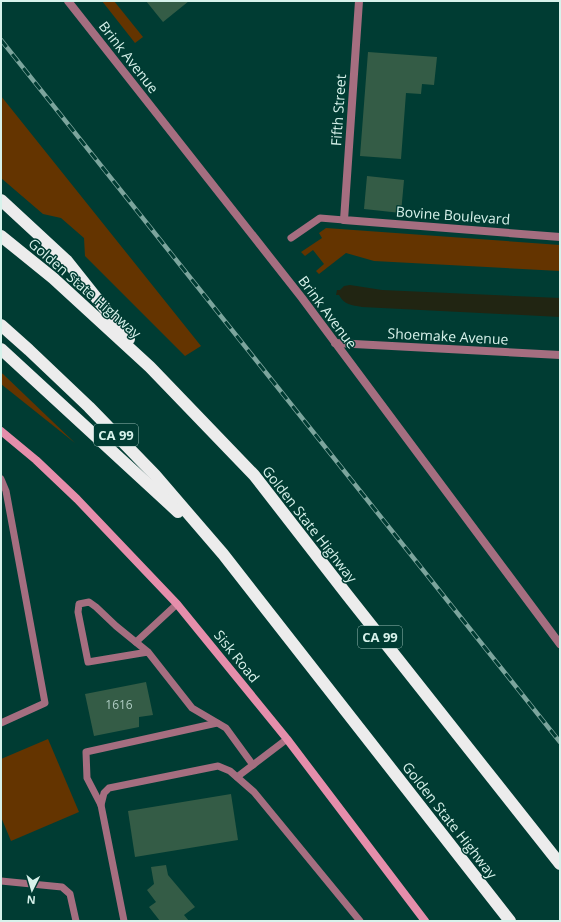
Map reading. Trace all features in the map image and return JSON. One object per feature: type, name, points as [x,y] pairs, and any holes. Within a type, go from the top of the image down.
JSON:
[{"type":"highway","points":[[1,200],[67,261],[150,367]]},
{"type":"highway","name":"Golden State Highway","points":[[1,236],[53,278],[150,367],[254,475],[560,864]]},
{"type":"highway","name":"Golden State Highway","points":[[1,325],[89,407],[155,475],[223,554],[510,921]]},
{"type":"highway","points":[[1,349],[223,554]]},
{"type":"main road","name":"Sisk Road","points":[[1,431],[36,460],[77,500],[177,604],[287,739],[425,921]]},
{"type":"street","name":"Brink Avenue","points":[[68,1],[297,292],[560,644]]},
{"type":"street","name":"Fifth Street","points":[[344,220],[359,1]]},
{"type":"street","name":"Bovine Boulevard","points":[[344,220],[560,237]]},
{"type":"street","name":"Shoemake Avenue","points":[[335,343],[560,354]]},
{"type":"lane","points":[[291,238],[320,218],[344,220]]},
{"type":"lane","points":[[1,479],[6,491],[45,703],[1,723]]},
{"type":"lane","points":[[148,652],[88,662],[78,612],[79,604],[89,602],[148,652],[192,708],[226,728],[253,765]]},
{"type":"lane","points":[[136,642],[177,604]]},
{"type":"lane","points":[[124,921],[101,805],[87,778],[86,752],[217,723]]},
{"type":"lane","points":[[237,777],[287,739]]},
{"type":"lane","points":[[101,805],[104,793],[109,788],[218,766],[230,771],[254,792],[360,921]]},
{"type":"lane","points":[[1,880],[62,887],[70,894],[76,921]]},
{"type":"shaded area","points":[[102,1],[114,1],[143,37],[135,43]]},
{"type":"shaded area","points":[[1,96],[201,346],[185,356],[85,256],[84,238],[61,218],[43,214],[1,178]]},
{"type":"shaded area","points":[[326,228],[560,245],[560,271],[374,261],[346,253],[319,274],[316,271],[324,264],[313,250],[305,256],[301,252],[322,238],[319,233]]},
{"type":"shaded area","points":[[350,285],[382,290],[560,298],[560,317],[362,307],[349,304],[343,301],[339,295],[336,295],[337,290],[340,290],[344,286]]},
{"type":"shaded area","points":[[1,373],[3,374],[75,443],[1,384]]},
{"type":"shaded area","points":[[48,739],[79,812],[11,841],[1,817],[1,759]]},
{"type":"building","points":[[146,1],[189,1],[163,22]]},
{"type":"building","points":[[368,52],[437,57],[434,85],[422,84],[421,94],[406,93],[401,159],[360,156]]},
{"type":"building","points":[[367,176],[404,180],[401,213],[364,209]]},
{"type":"building","points":[[146,682],[153,715],[139,717],[139,727],[94,736],[85,694]]},
{"type":"building","points":[[231,794],[238,840],[135,857],[128,811]]},
{"type":"building","points":[[166,865],[168,875],[195,907],[184,915],[189,921],[160,921],[149,907],[156,902],[147,890],[154,884],[151,867]]},
{"type":"railway","points":[[1,40],[560,742]]}]
